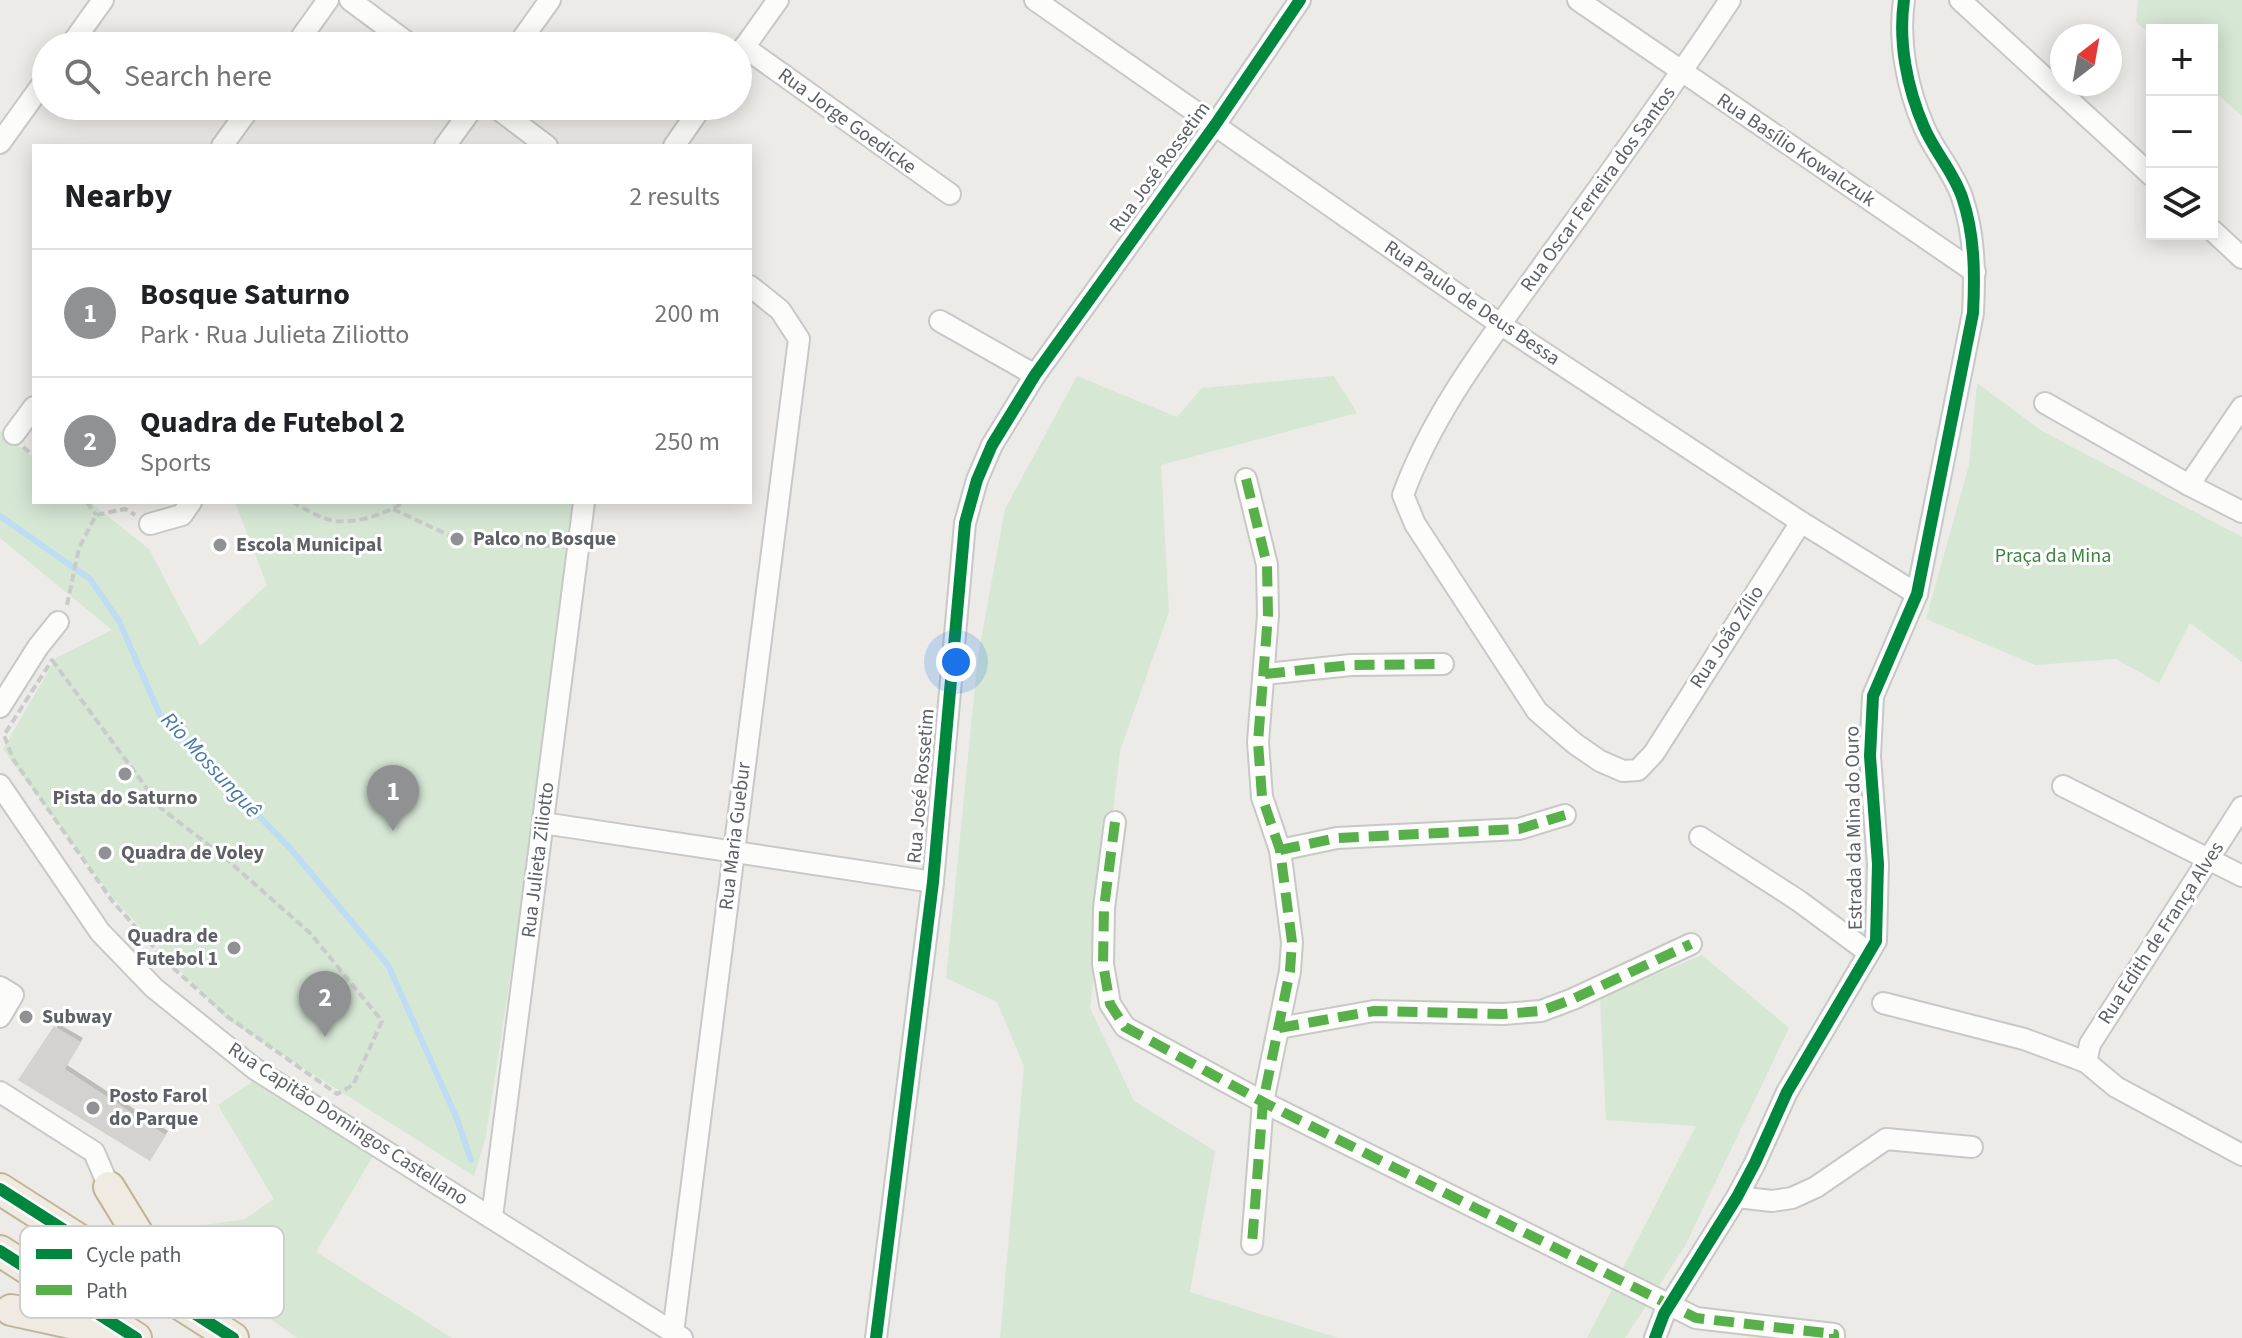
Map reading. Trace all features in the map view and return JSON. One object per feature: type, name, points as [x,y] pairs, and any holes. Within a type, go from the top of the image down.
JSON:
[{"type":"highway","points":[[109,1187],[133,1226]]},
{"type":"highway","points":[[0,1189],[58,1226]]},
{"type":"highway","points":[[0,1251],[20,1264]]},
{"type":"highway","points":[[53,1318],[135,1337]]},
{"type":"highway","points":[[105,1318],[135,1337]]},
{"type":"highway","points":[[202,1318],[233,1338]]},
{"type":"highway","points":[[217,1318],[239,1338]]},
{"type":"street","points":[[80,32],[103,0]]},
{"type":"street","points":[[305,32],[328,0]]},
{"type":"street","points":[[350,0],[393,32]]},
{"type":"street","points":[[527,32],[550,0]]},
{"type":"street","points":[[752,37],[778,0]]},
{"type":"street","name":"Rua Paulo de Deus Bessa","points":[[1035,0],[1500,324],[1801,522],[1917,594]]},
{"type":"street","name":"Rua José Rossetim","points":[[876,1338],[933,882],[965,523],[977,480],[992,445],[1035,375],[1215,125],[1300,0]]},
{"type":"street","name":"Rua Basílio Kowalczuk","points":[[1578,0],[1975,272]]},
{"type":"street","name":"Rua Oscar Ferreira dos Santos","points":[[1654,753],[1638,770],[1623,771],[1600,761],[1574,743],[1537,711],[1415,524],[1403,495],[1425,440],[1500,324],[1682,72],[1730,0]]},
{"type":"street","name":"Estrada da Mina do Ouro","points":[[1655,1338],[1670,1305],[1737,1197],[1787,1092],[1876,941],[1878,864],[1870,756],[1873,696],[1917,594],[1973,313],[1975,272],[1963,199],[1954,176],[1924,128],[1906,73],[1904,0]]},
{"type":"street","points":[[1960,0],[2146,170]]},
{"type":"street","name":"Rua Jorge Goedicke","points":[[752,59],[950,194]]},
{"type":"street","points":[[0,143],[32,98]]},
{"type":"street","points":[[223,144],[241,120]]},
{"type":"street","points":[[446,144],[464,120]]},
{"type":"street","points":[[513,120],[544,144]]},
{"type":"street","points":[[675,144],[692,120]]},
{"type":"street","points":[[2218,236],[2242,258]]},
{"type":"street","name":"Rua Maria Guebur","points":[[678,1336],[733,851],[799,339],[780,310],[752,288]]},
{"type":"street","points":[[940,321],[1035,375]]},
{"type":"street","points":[[2045,403],[2242,512]]},
{"type":"street","points":[[2189,485],[2242,407]]},
{"type":"street","points":[[14,434],[32,410]]},
{"type":"street","points":[[1246,479],[1267,565],[1265,674],[1258,742],[1262,797],[1280,850],[1292,942],[1290,971],[1263,1102],[1252,1244]]},
{"type":"street","points":[[150,524],[182,515],[190,504]]},
{"type":"street","name":"Rua Julieta Ziliotto","points":[[492,1217],[584,504]]},
{"type":"street","name":"Rua João Zílio","points":[[1654,753],[1801,522]]},
{"type":"street","points":[[0,707],[62,613]]},
{"type":"street","points":[[1265,674],[1351,665],[1443,664]]},
{"type":"street","name":"Rua Capitão Domingos Castellano","points":[[0,785],[100,932],[154,988],[255,1069],[678,1336]]},
{"type":"street","points":[[2063,786],[2242,876]]},
{"type":"street","name":"Rua Edith de França Alves","points":[[2086,1062],[2090,1044],[2242,807]]},
{"type":"street","points":[[1280,850],[1337,838],[1519,829],[1565,815]]},
{"type":"street","points":[[1115,822],[1104,908],[1103,964],[1110,1004],[1125,1027],[1263,1102],[1696,1318],[1834,1334],[1834,1338]]},
{"type":"street","points":[[543,823],[933,882]]},
{"type":"street","points":[[1700,837],[1772,883],[1868,952]]},
{"type":"street","points":[[1279,1028],[1374,1011],[1503,1014],[1541,1011],[1691,944]]},
{"type":"street","points":[[0,987],[13,995],[0,1017]]},
{"type":"street","points":[[1883,1003],[2024,1039],[2086,1062],[2116,1087],[2242,1155]]},
{"type":"street","points":[[0,1092],[94,1152],[109,1187]]},
{"type":"street","points":[[1737,1197],[1772,1201],[1792,1198],[1816,1187],[1886,1139],[1972,1147]]},
{"type":"path","points":[[88,504],[96,515]]},
{"type":"path","points":[[296,504],[332,521],[365,519],[401,504]]},
{"type":"path","points":[[96,515],[125,509],[150,524]]},
{"type":"path","points":[[393,509],[457,539],[561,546]]},
{"type":"path","points":[[62,613],[79,548],[96,515]]},
{"type":"path","points":[[52,660],[162,809],[223,856],[310,933],[382,1021],[353,1085],[337,1094],[228,1017],[171,966],[113,902],[13,759],[4,735],[52,660]]},
{"type":"green space","points":[[2138,0],[2242,0],[2242,116],[2218,94],[2218,24],[2146,24],[2146,31],[2136,22]]},
{"type":"green space","points":[[1077,376],[1177,417],[1202,388],[1334,376],[1357,413],[1161,465],[1169,612],[1120,751],[1090,1008],[1134,1101],[1215,1151],[1190,1292],[1338,1338],[1000,1338],[1024,1066],[997,1002],[946,978],[978,656],[1005,509]]},
{"type":"green space","name":"Praça da Mina","points":[[1977,383],[2042,431],[2242,537],[2242,662],[2190,623],[2159,683],[2116,659],[2035,665],[1926,619],[1969,465]]},
{"type":"green space","points":[[0,431],[32,456],[32,504],[93,504],[149,549],[200,646],[267,585],[236,504],[578,504],[576,546],[486,1136],[474,1176],[225,1018],[113,898],[3,749],[56,658],[112,630],[0,538]]},
{"type":"green space","points":[[1702,955],[1789,1028],[1685,1246],[1625,1338],[1587,1338],[1696,1126],[1606,1120],[1600,998]]},
{"type":"green space","points":[[256,1079],[373,1156],[316,1252],[452,1338],[297,1338],[269,1318],[284,1318],[284,1226],[199,1226],[245,1219],[274,1199],[218,1105]]},
{"type":"building","name":"Posto Farol do Parque","points":[[54,1026],[81,1042],[65,1069],[166,1135],[150,1161],[18,1080]]},
{"type":"waterway","name":"Rio Mossunguê","points":[[0,516],[90,579],[119,621],[160,715],[289,847],[388,965],[457,1119],[471,1160]]},
{"type":"marked path","points":[[1246,479],[1267,565],[1268,615],[1258,742],[1262,797],[1280,850],[1292,942],[1290,971],[1263,1102],[1252,1244]]},
{"type":"marked path","points":[[1265,674],[1351,665],[1443,664]]},
{"type":"marked path","points":[[1280,850],[1337,838],[1519,829],[1565,815]]},
{"type":"marked path","points":[[1115,822],[1104,908],[1103,964],[1110,1004],[1125,1027],[1263,1102],[1696,1318],[1834,1334],[1834,1338]]},
{"type":"marked path","points":[[1279,1028],[1374,1011],[1503,1014],[1541,1011],[1691,944]]},
{"type":"cycle path","points":[[876,1338],[933,882],[965,523],[977,480],[992,445],[1035,375],[1215,125],[1300,0]]},
{"type":"cycle path","points":[[1655,1338],[1664,1314],[1737,1197],[1787,1092],[1876,941],[1878,864],[1870,756],[1873,696],[1917,594],[1974,298],[1973,255],[1962,197],[1924,127],[1909,81],[1902,32],[1904,0]]},
{"type":"cycle path","points":[[0,1189],[58,1226]]},
{"type":"cycle path","points":[[0,1251],[20,1264]]},
{"type":"cycle path","points":[[105,1318],[136,1338]]},
{"type":"cycle path","points":[[202,1318],[233,1338]]},
{"type":"place","name":"Palco no Bosque","points":[[457,539]]},
{"type":"place","name":"Escola Municipal","points":[[220,545]]},
{"type":"place","name":"Pista do Saturno","points":[[125,774]]},
{"type":"place","name":"Bosque Saturno","points":[[393,831]]},
{"type":"place","name":"Quadra de Voley","points":[[105,853]]},
{"type":"place","name":"Quadra de Futebol 1","points":[[234,948]]},
{"type":"place","name":"Subway","points":[[26,1017]]},
{"type":"place","name":"Quadra de Futebol 2","points":[[325,1037]]},
{"type":"place","name":"Posto Farol do Parque","points":[[93,1108]]}]
